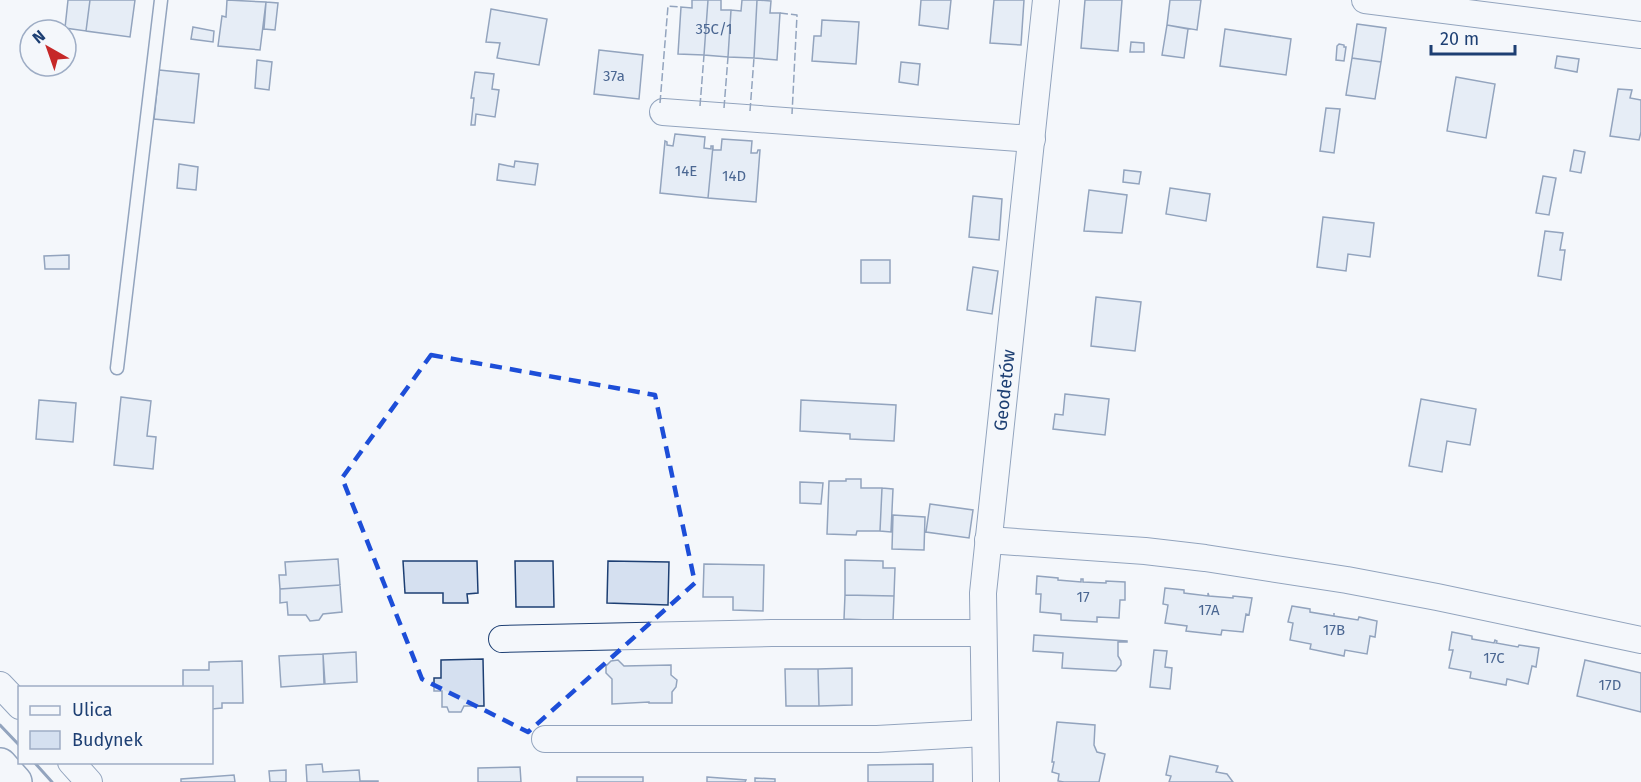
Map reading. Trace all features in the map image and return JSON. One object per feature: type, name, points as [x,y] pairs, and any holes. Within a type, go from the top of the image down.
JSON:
[{"type":"main road","points":[[0,765],[15,782]]},
{"type":"street","name":"Geodetów","points":[[986,782],[983,593],[1046,0]]},
{"type":"street","points":[[1365,0],[1641,34]]},
{"type":"street","points":[[663,112],[1032,139]]},
{"type":"street","points":[[988,540],[1145,551],[1205,558],[1437,597],[1641,640]]},
{"type":"street","points":[[502,639],[772,633],[983,633]]},
{"type":"street","points":[[0,685],[18,704]]},
{"type":"street","points":[[545,739],[877,739],[985,733]]},
{"type":"street","points":[[73,764],[89,782]]},
{"type":"lane","points":[[117,368],[161,0]]},
{"type":"highlighted area","points":[[431,355],[655,395],[695,583],[528,732],[422,679],[342,478]]},
{"type":"building","points":[[68,0],[90,0],[86,31],[78,30],[78,18],[66,18]]},
{"type":"building","points":[[90,0],[135,0],[130,37],[86,31]]},
{"type":"building","points":[[227,0],[266,2],[260,50],[218,46],[222,16],[226,17]]},
{"type":"building","points":[[692,0],[708,0],[704,55],[678,54],[681,7],[692,8]]},
{"type":"building","points":[[708,0],[721,0],[721,10],[731,10],[728,57],[704,55]]},
{"type":"building","points":[[742,0],[757,0],[754,58],[728,57],[731,10],[741,11]]},
{"type":"building","points":[[757,0],[771,1],[770,13],[780,13],[777,60],[754,58]]},
{"type":"building","points":[[921,0],[951,0],[948,29],[919,25]]},
{"type":"building","points":[[994,0],[1024,0],[1021,45],[990,43]]},
{"type":"building","points":[[1085,0],[1122,0],[1118,51],[1081,48]]},
{"type":"building","points":[[1170,0],[1201,0],[1197,30],[1167,25]]},
{"type":"building","points":[[266,2],[278,3],[275,30],[264,29]]},
{"type":"building","points":[[491,9],[547,19],[539,65],[497,58],[500,43],[486,42]]},
{"type":"building","points":[[822,20],[859,22],[856,64],[812,61],[814,36],[821,36]]},
{"type":"building","points":[[1357,24],[1386,28],[1381,62],[1352,58]]},
{"type":"building","points":[[1167,25],[1188,29],[1184,58],[1162,55]]},
{"type":"building","points":[[193,27],[214,31],[213,42],[191,39]]},
{"type":"building","points":[[1225,29],[1291,39],[1286,75],[1220,66]]},
{"type":"building","points":[[1131,42],[1144,43],[1144,52],[1130,52]]},
{"type":"building","points":[[1339,44],[1346,47],[1344,61],[1336,60]]},
{"type":"building","points":[[599,50],[643,55],[639,99],[594,94]]},
{"type":"building","points":[[1557,56],[1579,59],[1577,72],[1555,68]]},
{"type":"building","points":[[1352,58],[1381,62],[1375,99],[1346,95]]},
{"type":"building","points":[[257,60],[272,62],[269,90],[255,88]]},
{"type":"building","points":[[901,62],[920,64],[918,85],[899,82]]},
{"type":"building","points":[[159,70],[199,74],[194,123],[154,119]]},
{"type":"building","points":[[475,72],[494,74],[492,89],[499,90],[495,117],[476,114],[475,125],[471,125],[474,98],[471,98]]},
{"type":"building","points":[[1456,77],[1495,84],[1486,138],[1447,131]]},
{"type":"building","points":[[1618,89],[1632,90],[1630,98],[1641,100],[1639,140],[1610,136]]},
{"type":"building","points":[[1326,108],[1340,109],[1334,153],[1320,151]]},
{"type":"building","points":[[675,134],[705,137],[704,148],[711,149],[713,146],[708,198],[660,193],[665,141],[667,145],[673,146]]},
{"type":"building","points":[[722,139],[752,141],[751,153],[757,153],[760,150],[756,202],[708,198],[713,146],[713,150],[721,150]]},
{"type":"building","points":[[1574,150],[1585,152],[1581,173],[1570,171]]},
{"type":"building","points":[[515,161],[538,164],[535,185],[497,180],[499,164],[514,167]]},
{"type":"building","points":[[179,164],[198,167],[196,190],[177,188]]},
{"type":"building","points":[[1124,170],[1141,172],[1139,184],[1123,182]]},
{"type":"building","points":[[1543,176],[1556,178],[1549,215],[1536,213]]},
{"type":"building","points":[[1170,188],[1210,194],[1206,221],[1166,214]]},
{"type":"building","points":[[1089,190],[1127,195],[1122,233],[1084,231]]},
{"type":"building","points":[[973,196],[1002,199],[999,240],[969,237]]},
{"type":"building","points":[[1323,217],[1374,223],[1370,257],[1348,254],[1346,271],[1317,267]]},
{"type":"building","points":[[1545,231],[1563,233],[1560,250],[1565,250],[1561,280],[1538,276]]},
{"type":"building","points":[[69,255],[69,269],[45,269],[44,256]]},
{"type":"building","points":[[861,260],[890,260],[890,283],[861,283]]},
{"type":"building","points":[[973,267],[998,271],[992,314],[967,310]]},
{"type":"building","points":[[1096,297],[1141,302],[1135,351],[1091,346]]},
{"type":"building","points":[[1065,394],[1109,399],[1105,435],[1053,429],[1055,414],[1063,415]]},
{"type":"building","points":[[121,397],[151,401],[147,436],[156,437],[153,469],[114,465]]},
{"type":"building","points":[[1421,399],[1476,409],[1470,445],[1447,441],[1442,472],[1409,466]]},
{"type":"building","points":[[39,400],[76,403],[73,442],[36,439]]},
{"type":"building","points":[[801,400],[896,405],[894,441],[850,439],[850,434],[800,431]]},
{"type":"building","points":[[846,479],[861,479],[861,488],[882,488],[880,531],[857,531],[856,535],[827,534],[829,481],[846,481]]},
{"type":"building","points":[[800,482],[823,483],[821,504],[800,503]]},
{"type":"building","points":[[882,488],[893,489],[891,532],[880,531]]},
{"type":"building","points":[[930,504],[973,510],[969,538],[926,532]]},
{"type":"building","points":[[893,515],[925,517],[924,550],[892,549]]},
{"type":"building","points":[[338,559],[340,585],[280,589],[279,575],[286,575],[285,562]]},
{"type":"building","points":[[845,560],[883,561],[883,568],[895,568],[894,596],[845,595]]},
{"type":"building","points":[[403,561],[477,561],[478,593],[467,594],[468,603],[443,603],[443,593],[405,593]]},
{"type":"building","points":[[515,561],[553,561],[554,607],[516,607]]},
{"type":"building","points":[[608,561],[669,562],[668,605],[607,603]]},
{"type":"building","points":[[704,564],[764,565],[763,611],[733,610],[733,597],[703,597]]},
{"type":"building","points":[[1037,576],[1081,582],[1083,579],[1083,582],[1125,582],[1125,600],[1120,600],[1119,618],[1097,617],[1097,622],[1061,620],[1061,614],[1040,612],[1041,594],[1036,594]]},
{"type":"building","points":[[340,585],[342,612],[323,614],[319,620],[310,621],[306,615],[288,615],[287,602],[280,603],[280,589]]},
{"type":"building","points":[[1165,588],[1208,596],[1208,593],[1209,596],[1252,598],[1243,632],[1222,630],[1221,635],[1186,631],[1187,626],[1165,623],[1168,605],[1163,604]]},
{"type":"building","points":[[845,595],[894,596],[893,621],[844,619]]},
{"type":"building","points":[[1292,606],[1310,609],[1310,612],[1377,621],[1375,637],[1370,636],[1367,654],[1345,650],[1344,656],[1310,649],[1311,644],[1290,640],[1293,623],[1288,622]]},
{"type":"building","points":[[1452,632],[1472,636],[1472,639],[1494,643],[1495,640],[1496,643],[1518,647],[1519,645],[1539,648],[1536,667],[1532,666],[1528,684],[1507,679],[1506,685],[1470,678],[1471,672],[1449,668],[1453,650],[1449,650]]},
{"type":"building","points":[[1034,635],[1127,642],[1118,642],[1118,656],[1121,665],[1116,671],[1062,668],[1063,653],[1033,651]]},
{"type":"building","points":[[1154,650],[1167,651],[1165,667],[1172,668],[1170,689],[1150,687]]},
{"type":"building","points":[[356,652],[357,682],[325,684],[323,654]]},
{"type":"building","points":[[323,654],[324,684],[281,687],[279,656]]},
{"type":"building","points":[[483,659],[484,706],[464,706],[461,712],[449,712],[447,707],[442,707],[442,691],[434,691],[434,678],[441,678],[441,660]]},
{"type":"building","points":[[618,660],[624,666],[671,665],[671,675],[677,680],[672,692],[672,703],[612,704],[612,679],[606,673],[606,666],[611,661]]},
{"type":"building","points":[[1585,660],[1641,673],[1641,712],[1577,696]]},
{"type":"building","points":[[242,661],[243,703],[222,703],[222,708],[213,709],[213,686],[183,686],[183,670],[209,670],[209,662]]},
{"type":"building","points":[[852,668],[852,705],[819,706],[818,669]]},
{"type":"building","points":[[785,669],[818,669],[819,706],[786,706]]},
{"type":"building","points":[[1057,722],[1095,725],[1094,745],[1097,752],[1105,754],[1099,782],[1058,781],[1059,774],[1052,772]]},
{"type":"building","points":[[1170,756],[1218,766],[1216,772],[1227,774],[1233,782],[1169,782],[1171,776],[1166,775]]},
{"type":"building","points":[[322,764],[323,772],[359,770],[360,781],[378,782],[307,782],[306,765]]},
{"type":"building","points":[[933,764],[933,782],[868,782],[868,765]]},
{"type":"building","points":[[520,767],[521,782],[478,782],[478,768]]},
{"type":"building","points":[[286,770],[286,782],[270,782],[269,771]]},
{"type":"building","points":[[234,775],[235,782],[181,782],[181,779]]},
{"type":"building","points":[[577,777],[643,777],[643,782],[577,782]]},
{"type":"building","points":[[707,777],[746,780],[745,782],[707,782]]},
{"type":"building","points":[[755,778],[775,779],[775,782],[755,782]]},
{"type":"fence","points":[[660,103],[668,6],[681,7]]},
{"type":"fence","points":[[780,13],[797,15],[792,114]]},
{"type":"fence","points":[[700,106],[704,55]]},
{"type":"fence","points":[[724,108],[728,57]]},
{"type":"fence","points":[[750,111],[754,58]]},
{"type":"wall","points":[[0,725],[18,744]]},
{"type":"wall","points":[[36,764],[52,782]]}]
